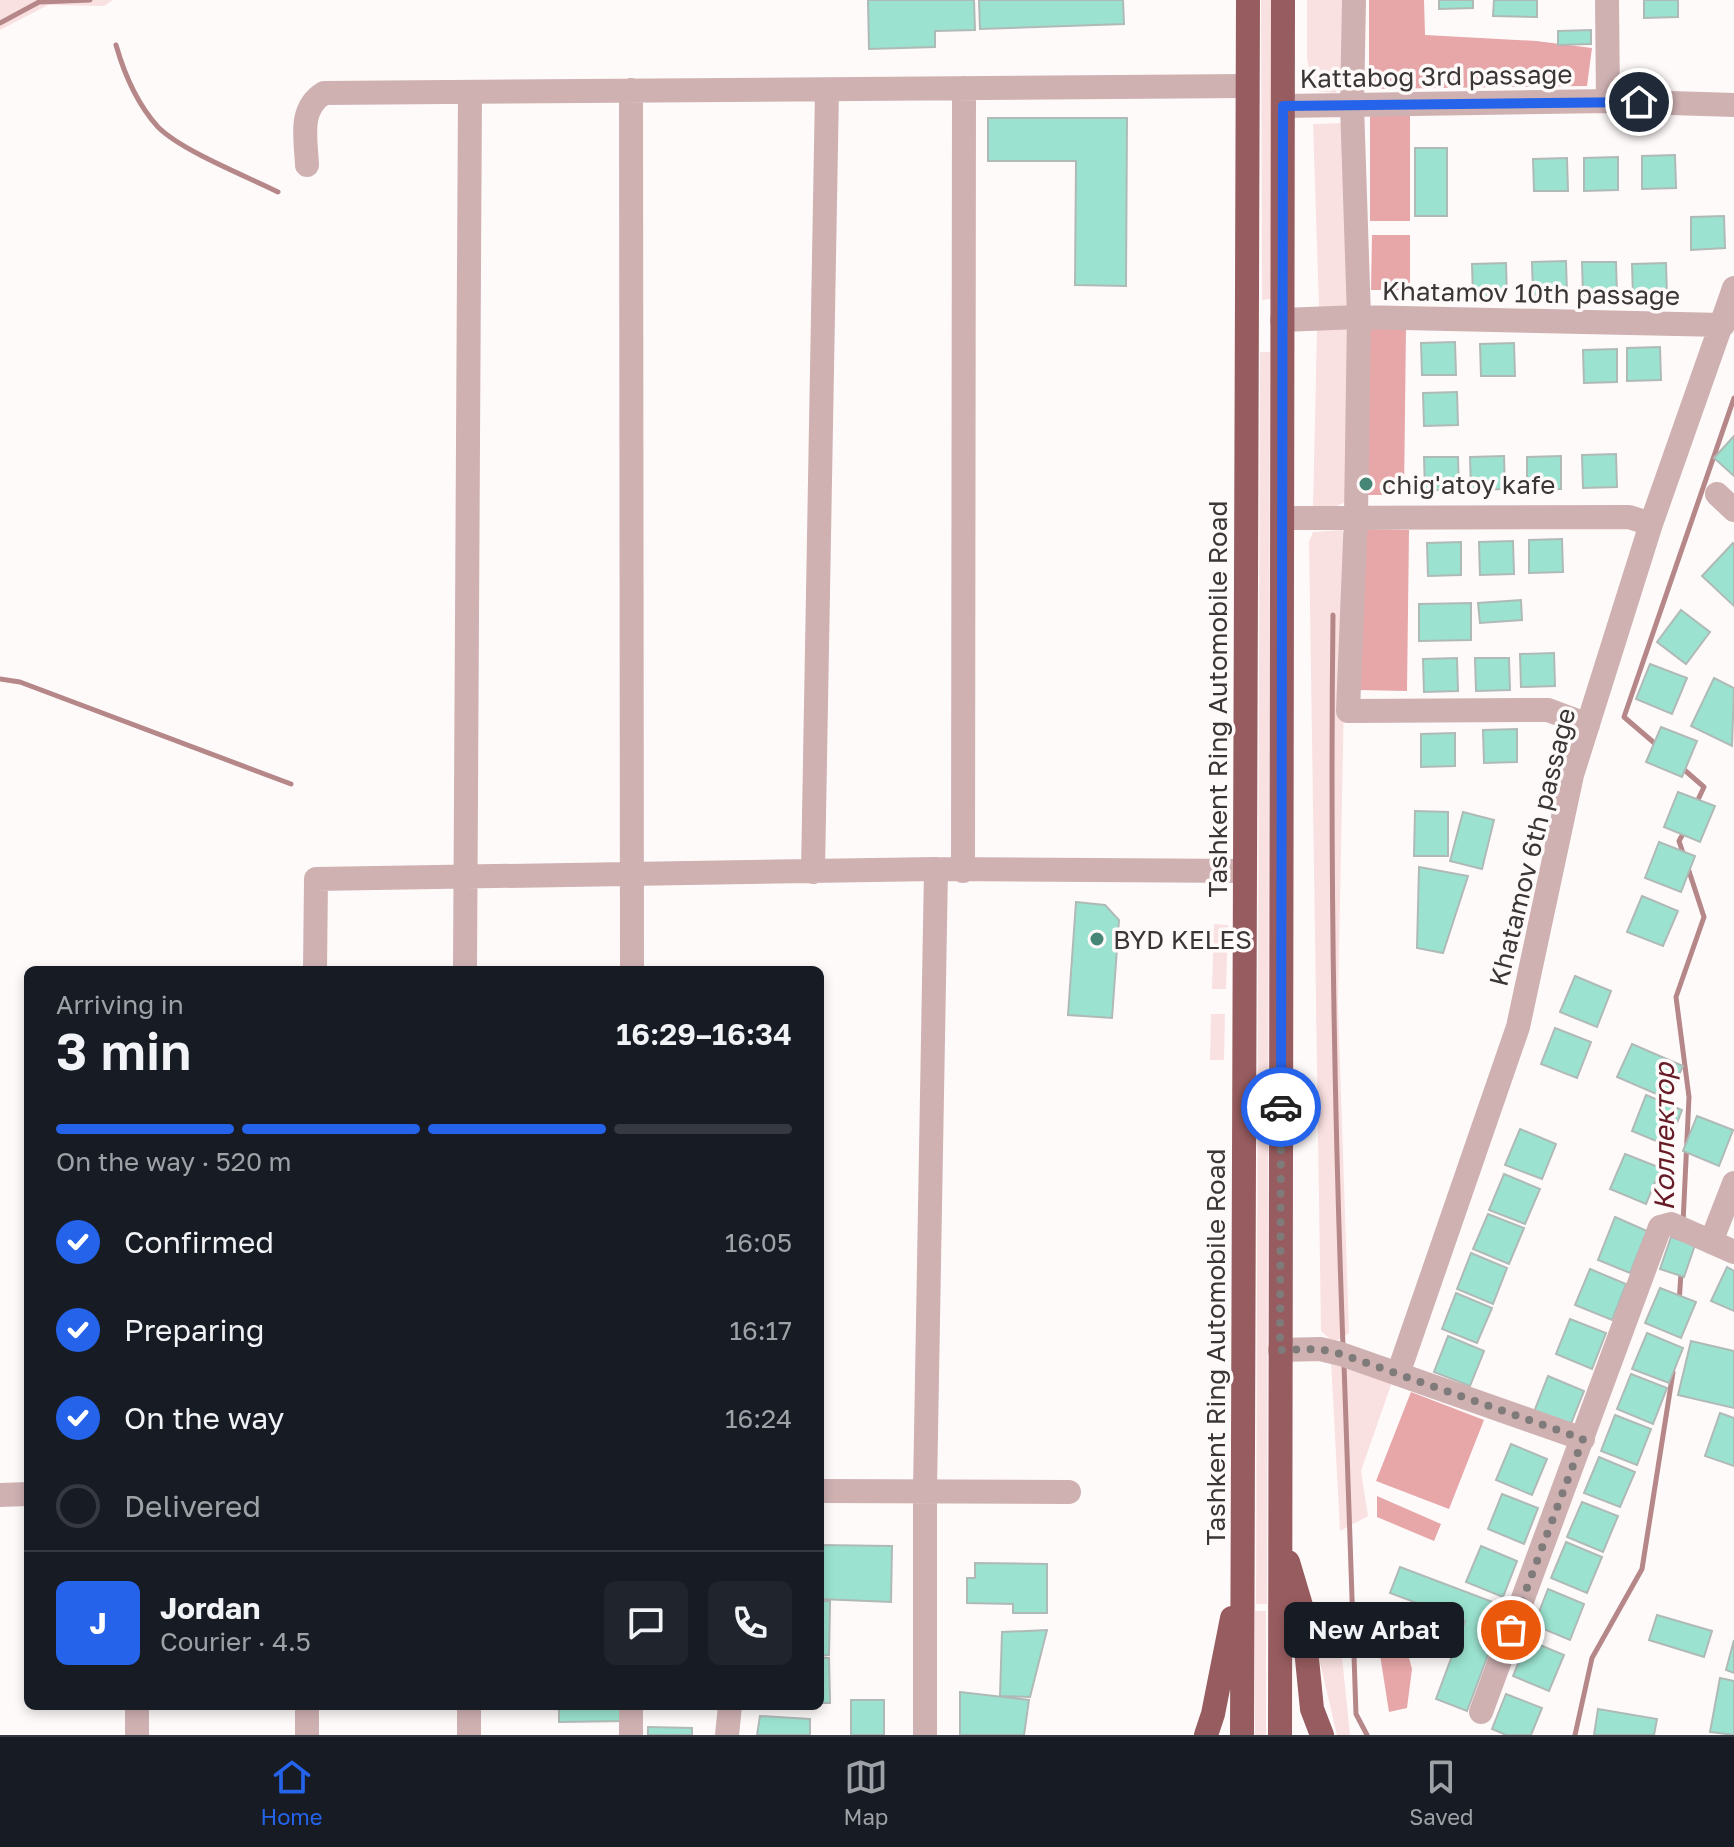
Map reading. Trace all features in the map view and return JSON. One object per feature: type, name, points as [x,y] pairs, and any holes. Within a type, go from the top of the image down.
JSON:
[{"type":"highway","name":"Tashkent Ring Automobile Road","points":[[1242,1735],[1248,0]]},
{"type":"highway","points":[[1280,1735],[1283,0]]},
{"type":"highway","points":[[1246,321],[1282,320]]},
{"type":"highway","points":[[1280,1536],[1302,1609],[1312,1709],[1322,1735]]},
{"type":"highway","points":[[1206,1735],[1213,1714],[1243,1556]]},
{"type":"street","name":"Khatamov 10th passage","points":[[1354,0],[1352,105],[1359,317],[1723,325]]},
{"type":"street","points":[[1607,0],[1608,101]]},
{"type":"street","points":[[307,165],[305,116],[311,104],[324,93],[1247,86]]},
{"type":"street","points":[[963,871],[964,88]]},
{"type":"street","points":[[631,90],[632,966]]},
{"type":"street","points":[[813,872],[827,90]]},
{"type":"street","points":[[465,966],[470,93]]},
{"type":"street","name":"Kattabog 3rd passage","points":[[1283,106],[1608,101],[1734,105]]},
{"type":"street","name":"Khatamov 6th passage","points":[[1398,1374],[1518,1027],[1572,775],[1651,524],[1734,288]]},
{"type":"street","points":[[1282,320],[1359,317],[1356,516],[1348,711],[1548,710],[1588,725]]},
{"type":"street","points":[[1282,518],[1629,517],[1651,524]]},
{"type":"street","points":[[925,1735],[925,1490],[936,869]]},
{"type":"street","points":[[315,966],[316,879],[465,874],[936,869],[1245,871]]},
{"type":"street","points":[[1694,1234],[1734,1183]]},
{"type":"street","points":[[1481,1712],[1660,1227],[1665,1224],[1734,1252]]},
{"type":"street","points":[[1280,1350],[1320,1349],[1341,1354],[1583,1439]]},
{"type":"street","points":[[824,1491],[1069,1492]]},
{"type":"street","points":[[0,1495],[24,1494]]},
{"type":"street","points":[[137,1710],[137,1735]]},
{"type":"street","points":[[307,1710],[307,1735]]},
{"type":"street","points":[[469,1710],[469,1735]]},
{"type":"street","points":[[631,1710],[631,1735]]},
{"type":"street","points":[[727,1735],[730,1710]]},
{"type":"shaded area","points":[[0,0],[113,0],[104,6],[48,5],[0,30]]},
{"type":"shaded area","points":[[1261,0],[1271,0],[1271,299],[1262,300]]},
{"type":"shaded area","points":[[1307,0],[1345,0],[1343,73],[1336,93],[1314,91],[1307,59]]},
{"type":"shaded area","points":[[1369,0],[1424,0],[1425,35],[1536,41],[1592,48],[1587,86],[1369,89]]},
{"type":"shaded area","points":[[1370,115],[1410,115],[1410,221],[1370,221]]},
{"type":"shaded area","points":[[1344,123],[1350,306],[1319,307],[1313,124]]},
{"type":"shaded area","points":[[1372,235],[1410,235],[1410,290],[1371,290]]},
{"type":"shaded area","points":[[1367,326],[1406,326],[1404,495],[1366,495]]},
{"type":"shaded area","points":[[1317,329],[1349,329],[1346,502],[1332,508],[1313,508]]},
{"type":"shaded area","points":[[1260,352],[1270,352],[1267,1604],[1256,1604]]},
{"type":"shaded area","points":[[1361,529],[1409,530],[1407,691],[1358,690]]},
{"type":"shaded area","points":[[1342,530],[1347,543],[1338,1004],[1349,1333],[1334,1343],[1321,1331],[1309,542],[1313,532]]},
{"type":"shaded area","points":[[1214,924],[1228,925],[1226,989],[1212,989]]},
{"type":"shaded area","points":[[1211,1014],[1225,1014],[1224,1060],[1210,1060]]},
{"type":"shaded area","points":[[1331,1361],[1392,1382],[1361,1471],[1368,1516],[1340,1531]]},
{"type":"shaded area","points":[[1411,1392],[1484,1420],[1449,1509],[1376,1481]]},
{"type":"shaded area","points":[[1377,1496],[1441,1524],[1434,1541],[1377,1517]]},
{"type":"shaded area","points":[[1372,1604],[1399,1620],[1412,1669],[1407,1708],[1389,1712]]},
{"type":"shaded area","points":[[1255,1611],[1266,1611],[1266,1735],[1255,1735]]},
{"type":"shaded area","points":[[1314,1613],[1338,1618],[1350,1735],[1337,1735],[1318,1654]]},
{"type":"building","points":[[868,0],[974,0],[975,30],[935,31],[935,47],[869,49]]},
{"type":"building","points":[[979,0],[1123,0],[1124,24],[980,29]]},
{"type":"building","points":[[1439,0],[1473,0],[1473,8],[1439,9]]},
{"type":"building","points":[[1494,0],[1537,0],[1537,17],[1493,16]]},
{"type":"building","points":[[1644,0],[1678,0],[1678,17],[1644,18]]},
{"type":"building","points":[[1591,30],[1591,44],[1558,45],[1558,31]]},
{"type":"building","points":[[988,118],[1127,118],[1126,286],[1075,285],[1076,161],[988,161]]},
{"type":"building","points":[[1415,148],[1447,148],[1447,216],[1415,216]]},
{"type":"building","points":[[1675,155],[1676,188],[1642,189],[1642,156]]},
{"type":"building","points":[[1618,157],[1618,190],[1584,191],[1584,158]]},
{"type":"building","points":[[1567,158],[1568,191],[1534,191],[1533,159]]},
{"type":"building","points":[[1724,216],[1725,248],[1691,250],[1691,217]]},
{"type":"building","points":[[1566,261],[1567,294],[1533,295],[1532,262]]},
{"type":"building","points":[[1582,262],[1616,262],[1617,294],[1583,295]]},
{"type":"building","points":[[1506,263],[1507,297],[1473,297],[1472,264]]},
{"type":"building","points":[[1666,263],[1667,296],[1633,297],[1632,264]]},
{"type":"building","points":[[1455,342],[1456,375],[1422,375],[1421,343]]},
{"type":"building","points":[[1514,343],[1515,376],[1481,376],[1480,344]]},
{"type":"building","points":[[1660,347],[1661,380],[1627,381],[1627,348]]},
{"type":"building","points":[[1617,349],[1617,382],[1584,383],[1583,350]]},
{"type":"building","points":[[1457,392],[1458,425],[1424,426],[1423,393]]},
{"type":"building","points":[[1734,436],[1734,476],[1714,458]]},
{"type":"building","points":[[1616,454],[1617,487],[1583,488],[1582,455]]},
{"type":"building","points":[[1504,456],[1505,489],[1471,490],[1470,457]]},
{"type":"building","points":[[1561,456],[1561,489],[1527,490],[1527,457]]},
{"type":"building","points":[[1424,457],[1458,457],[1459,490],[1425,490]]},
{"type":"building","points":[[1562,539],[1563,572],[1529,573],[1529,540]]},
{"type":"building","points":[[1513,541],[1514,574],[1480,575],[1479,542]]},
{"type":"building","points":[[1461,542],[1461,575],[1428,576],[1427,543]]},
{"type":"building","points":[[1734,544],[1734,606],[1702,576]]},
{"type":"building","points":[[1521,600],[1522,620],[1480,623],[1478,603]]},
{"type":"building","points":[[1471,603],[1471,640],[1419,641],[1419,604]]},
{"type":"building","points":[[1681,610],[1710,632],[1686,664],[1657,642]]},
{"type":"building","points":[[1554,653],[1555,686],[1521,687],[1520,654]]},
{"type":"building","points":[[1457,658],[1458,691],[1424,692],[1423,659]]},
{"type":"building","points":[[1475,658],[1509,658],[1510,690],[1476,691]]},
{"type":"building","points":[[1650,664],[1687,678],[1672,714],[1636,699]]},
{"type":"building","points":[[1714,678],[1734,688],[1732,746],[1691,726]]},
{"type":"building","points":[[1661,727],[1697,741],[1682,777],[1646,762]]},
{"type":"building","points":[[1517,729],[1517,762],[1484,763],[1483,730]]},
{"type":"building","points":[[1455,733],[1455,766],[1421,767],[1421,734]]},
{"type":"building","points":[[1678,792],[1715,806],[1700,842],[1664,827]]},
{"type":"building","points":[[1415,811],[1448,812],[1448,856],[1414,856]]},
{"type":"building","points":[[1463,812],[1494,820],[1482,869],[1450,861]]},
{"type":"building","points":[[1659,842],[1695,856],[1681,892],[1645,878]]},
{"type":"building","points":[[1419,867],[1468,876],[1443,953],[1417,948]]},
{"type":"building","points":[[1642,896],[1678,911],[1663,946],[1627,932]]},
{"type":"building","points":[[1076,902],[1105,905],[1119,920],[1112,1018],[1068,1015]]},
{"type":"building","points":[[1575,976],[1611,991],[1597,1027],[1560,1012]]},
{"type":"building","points":[[1555,1028],[1591,1042],[1577,1078],[1541,1064]]},
{"type":"building","points":[[1632,1044],[1683,1066],[1668,1099],[1617,1077]]},
{"type":"building","points":[[1646,1095],[1682,1110],[1668,1146],[1632,1131]]},
{"type":"building","points":[[1697,1116],[1733,1130],[1719,1166],[1683,1151]]},
{"type":"building","points":[[1520,1129],[1556,1144],[1542,1179],[1505,1165]]},
{"type":"building","points":[[1625,1154],[1661,1168],[1646,1204],[1610,1189]]},
{"type":"building","points":[[1504,1174],[1540,1189],[1525,1224],[1489,1210]]},
{"type":"building","points":[[1488,1214],[1524,1228],[1509,1264],[1473,1249]]},
{"type":"building","points":[[1615,1217],[1647,1231],[1630,1273],[1598,1260]]},
{"type":"building","points":[[1671,1237],[1695,1245],[1684,1277],[1660,1269]]},
{"type":"building","points":[[1471,1253],[1507,1268],[1493,1304],[1457,1289]]},
{"type":"building","points":[[1727,1267],[1734,1271],[1734,1311],[1711,1301]]},
{"type":"building","points":[[1590,1269],[1626,1284],[1612,1320],[1575,1305]]},
{"type":"building","points":[[1660,1288],[1696,1302],[1681,1338],[1645,1323]]},
{"type":"building","points":[[1456,1293],[1492,1308],[1477,1343],[1442,1329]]},
{"type":"building","points":[[1570,1319],[1606,1333],[1592,1369],[1556,1354]]},
{"type":"building","points":[[1647,1333],[1683,1348],[1669,1383],[1632,1369]]},
{"type":"building","points":[[1448,1336],[1484,1351],[1470,1386],[1434,1372]]},
{"type":"building","points":[[1691,1341],[1734,1351],[1734,1408],[1678,1395]]},
{"type":"building","points":[[1631,1374],[1667,1388],[1653,1424],[1617,1409]]},
{"type":"building","points":[[1548,1376],[1584,1391],[1570,1426],[1534,1412]]},
{"type":"building","points":[[1720,1413],[1734,1418],[1734,1466],[1705,1456]]},
{"type":"building","points":[[1615,1415],[1651,1429],[1637,1465],[1601,1451]]},
{"type":"building","points":[[1511,1444],[1547,1459],[1532,1495],[1496,1480]]},
{"type":"building","points":[[1599,1457],[1635,1472],[1620,1507],[1584,1493]]},
{"type":"building","points":[[1502,1494],[1538,1508],[1524,1544],[1488,1529]]},
{"type":"building","points":[[1582,1502],[1618,1516],[1603,1552],[1567,1537]]},
{"type":"building","points":[[1566,1542],[1602,1557],[1587,1593],[1551,1578]]},
{"type":"building","points":[[824,1545],[892,1546],[891,1602],[824,1599]]},
{"type":"building","points":[[1481,1546],[1517,1561],[1503,1597],[1466,1582]]},
{"type":"building","points":[[975,1563],[1047,1564],[1047,1613],[1013,1613],[1013,1604],[967,1603],[967,1578],[975,1578]]},
{"type":"building","points":[[1400,1567],[1506,1607],[1467,1711],[1436,1699],[1465,1621],[1390,1593]]},
{"type":"building","points":[[1548,1589],[1584,1604],[1570,1640],[1534,1625]]},
{"type":"building","points":[[824,1601],[830,1601],[829,1655],[824,1656]]},
{"type":"building","points":[[1657,1615],[1712,1631],[1704,1657],[1649,1640]]},
{"type":"building","points":[[1047,1630],[1030,1697],[1000,1696],[1002,1632]]},
{"type":"building","points":[[1528,1640],[1564,1655],[1549,1691],[1513,1676]]},
{"type":"building","points":[[1734,1640],[1734,1673],[1726,1670]]},
{"type":"building","points":[[824,1658],[829,1658],[830,1703],[824,1703]]},
{"type":"building","points":[[1720,1678],[1734,1681],[1734,1735],[1710,1732]]},
{"type":"building","points":[[960,1692],[1029,1700],[1024,1735],[960,1735]]},
{"type":"building","points":[[1506,1694],[1542,1708],[1531,1735],[1506,1735],[1492,1729]]},
{"type":"building","points":[[851,1700],[884,1700],[884,1735],[851,1735]]},
{"type":"building","points":[[1598,1709],[1657,1719],[1654,1735],[1594,1735]]},
{"type":"building","points":[[559,1710],[627,1710],[627,1721],[559,1722]]},
{"type":"building","points":[[760,1716],[810,1719],[810,1735],[757,1735]]},
{"type":"building","points":[[648,1727],[692,1728],[692,1735],[648,1735]]},
{"type":"waterway","points":[[0,23],[39,2],[90,0]]},
{"type":"waterway","points":[[116,45],[132,88],[158,127],[198,154],[278,192]]},
{"type":"waterway","name":"Коллектор","points":[[1659,747],[1624,717],[1734,398]]},
{"type":"waterway","points":[[1333,615],[1334,980],[1343,1346]]},
{"type":"waterway","points":[[0,679],[20,682],[291,784]]},
{"type":"waterway","name":"Коллектор","points":[[1681,767],[1704,787],[1696,804]]},
{"type":"waterway","name":"Коллектор","points":[[1684,832],[1679,841],[1684,856]]},
{"type":"waterway","name":"Коллектор","points":[[1683,1223],[1689,1097],[1676,997],[1704,917],[1687,865]]},
{"type":"waterway","name":"Коллектор","points":[[1679,1303],[1681,1273]]},
{"type":"waterway","points":[[1344,1364],[1356,1714],[1367,1735]]},
{"type":"waterway","name":"Коллектор","points":[[1575,1735],[1592,1658],[1642,1569],[1673,1372]]},
{"type":"way so far","points":[[1281,1107],[1280,1350],[1320,1349],[1341,1354],[1583,1439],[1511,1630]]},
{"type":"place","name":"chig'atoy kafe","points":[[1366,484]]},
{"type":"place","name":"BYD KELES","points":[[1097,939]]},
{"type":"place","name":"New Arbat","points":[[1511,1630]]},
{"type":"route","points":[[1281,1107],[1283,106],[1639,102]]}]
